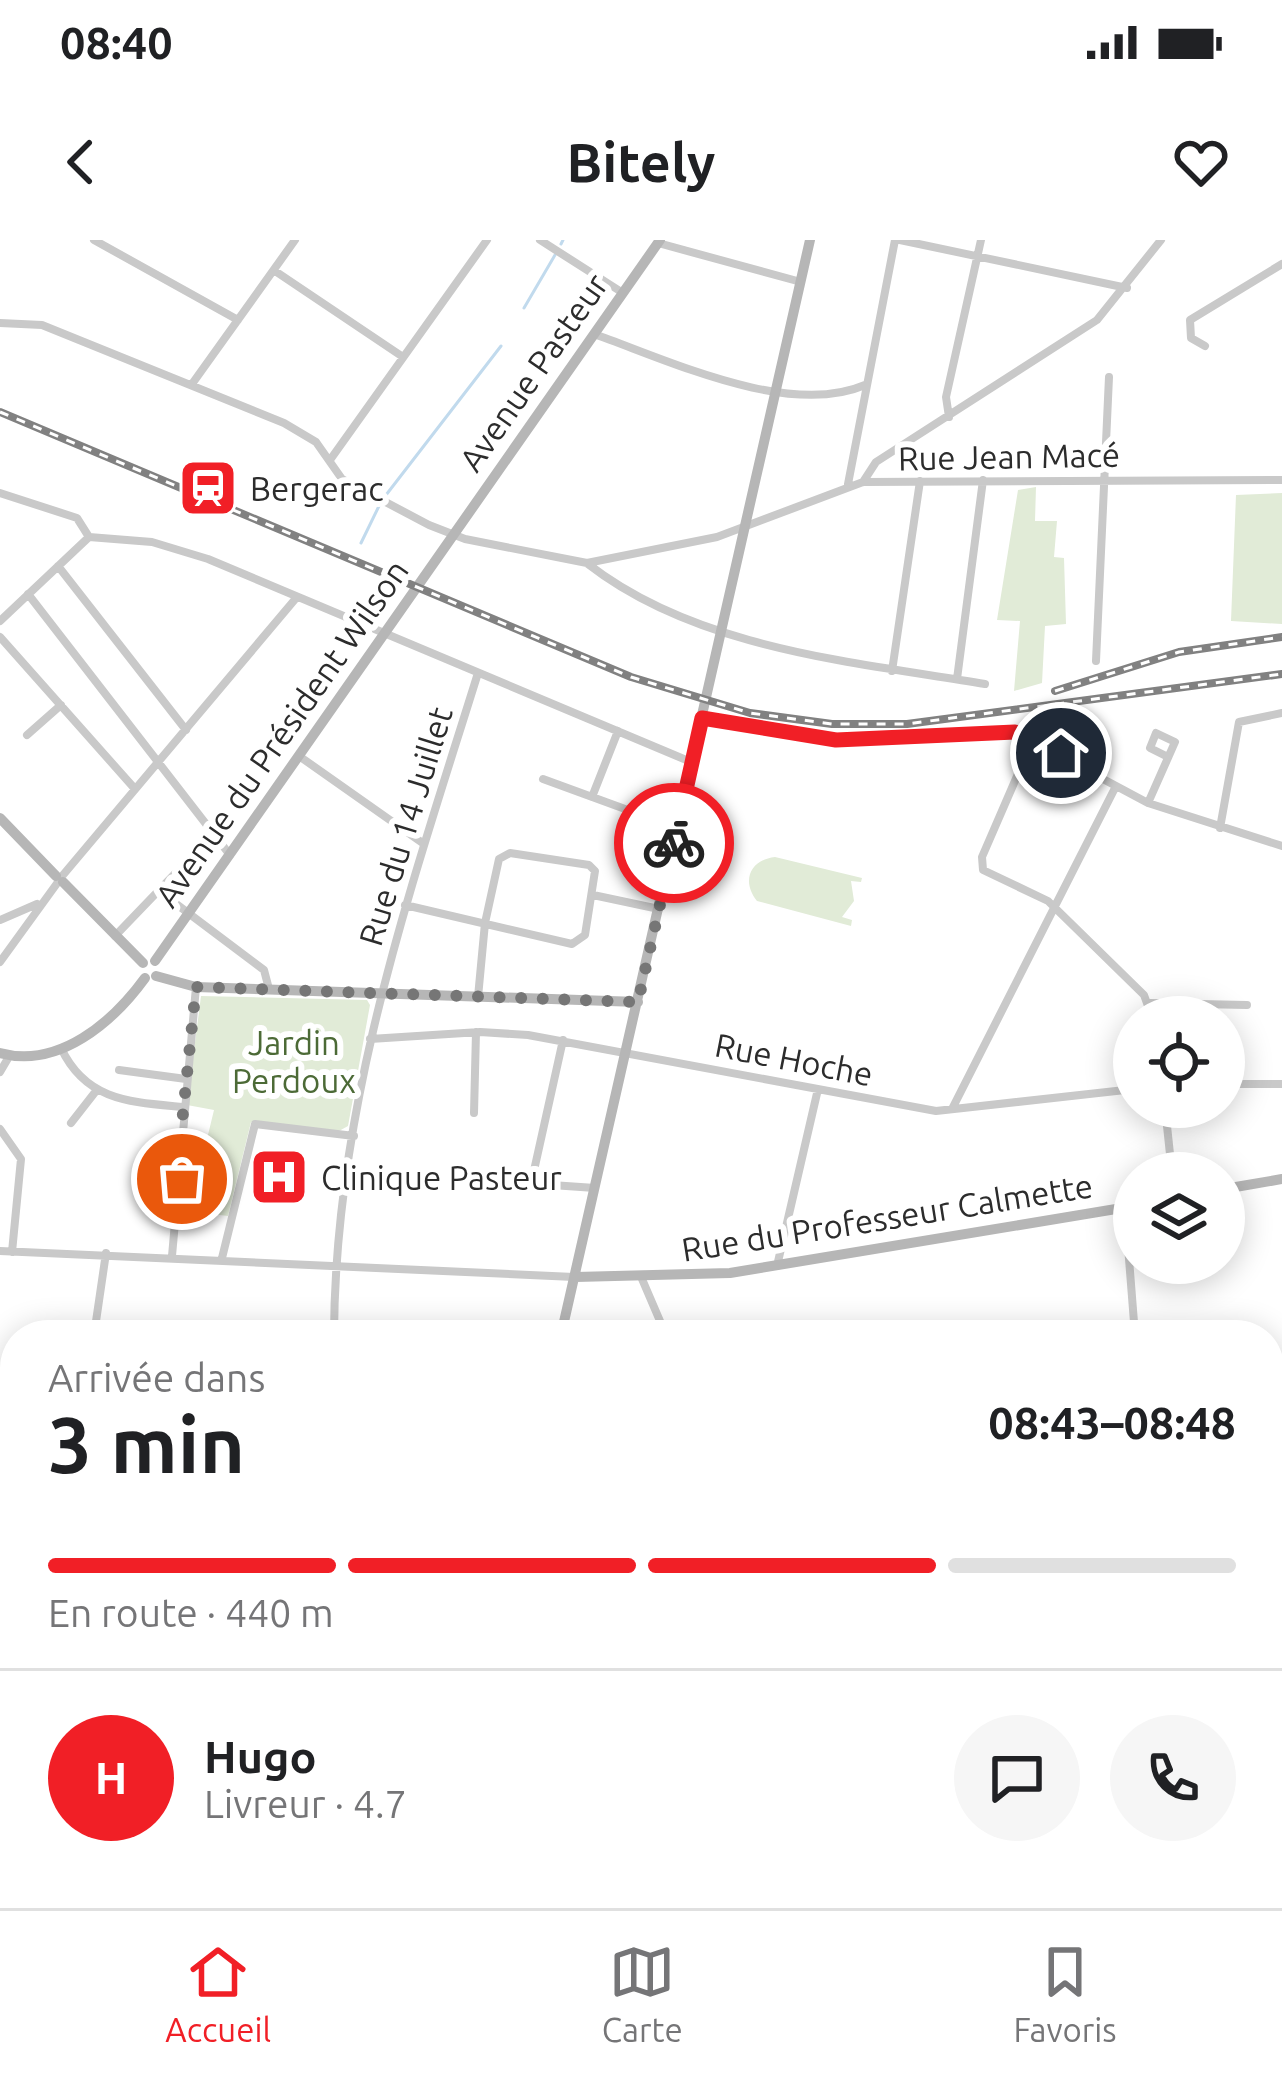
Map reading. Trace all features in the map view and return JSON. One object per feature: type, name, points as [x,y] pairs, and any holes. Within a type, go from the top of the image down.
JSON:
[{"type":"main road","points":[[565,1320],[810,240]]},
{"type":"main road","name":"Avenue Pasteur","points":[[451,535],[659,242]]},
{"type":"main road","name":"Avenue du Président Wilson","points":[[149,962],[188,916],[451,535]]},
{"type":"main road","points":[[0,818],[114,937],[149,962],[151,976]]},
{"type":"main road","points":[[151,976],[196,987],[638,1002]]},
{"type":"main road","points":[[5,1054],[32,1058],[106,1025],[151,976]]},
{"type":"main road","points":[[1245,1186],[1282,1179]]},
{"type":"main road","name":"Rue du Professeur Calmette","points":[[576,1277],[642,1279],[777,1267],[1113,1210]]},
{"type":"street","points":[[192,384],[295,240]]},
{"type":"street","points":[[330,460],[487,240]]},
{"type":"street","points":[[540,240],[623,292]]},
{"type":"street","points":[[848,484],[898,240],[1127,288]]},
{"type":"street","points":[[950,417],[946,397],[981,240]]},
{"type":"street","points":[[863,482],[877,462],[1096,320],[1127,288],[1161,240]]},
{"type":"street","points":[[101,242],[238,320]]},
{"type":"street","points":[[659,242],[801,282]]},
{"type":"street","points":[[1205,346],[1191,338],[1190,320],[1282,264]]},
{"type":"street","points":[[275,270],[403,357]]},
{"type":"street","points":[[0,323],[42,325],[284,423],[316,442],[343,479],[451,535],[586,563],[722,631],[892,671],[985,684]]},
{"type":"street","points":[[594,334],[776,393],[811,396],[866,385]]},
{"type":"street","points":[[145,366],[150,356]]},
{"type":"street","points":[[1096,661],[1109,377]]},
{"type":"street","points":[[957,679],[983,480]]},
{"type":"street","name":"Rue Jean Macé","points":[[586,563],[648,554],[746,526],[863,482],[1282,480]]},
{"type":"street","points":[[892,671],[920,481]]},
{"type":"street","points":[[0,493],[77,518],[89,537]]},
{"type":"street","points":[[0,621],[89,537]]},
{"type":"street","points":[[89,537],[177,548],[692,762]]},
{"type":"street","points":[[58,566],[186,730]]},
{"type":"street","points":[[28,594],[230,855]]},
{"type":"street","points":[[0,962],[40,903],[297,597]]},
{"type":"street","points":[[0,637],[136,789]]},
{"type":"street","name":"Rue du 14 Juillet","points":[[334,1320],[334,1263],[378,993],[478,673]]},
{"type":"street","points":[[27,735],[61,705]]},
{"type":"street","points":[[1220,828],[1239,722],[1282,713]]},
{"type":"street","points":[[702,718],[836,740],[995,730],[1034,737],[1148,803],[1282,847]]},
{"type":"street","points":[[592,797],[618,731]]},
{"type":"street","points":[[1034,737],[981,865],[986,874],[1039,893],[1143,996]]},
{"type":"street","points":[[299,756],[424,844]]},
{"type":"street","points":[[1148,803],[1168,757]]},
{"type":"street","points":[[543,779],[677,828]]},
{"type":"street","points":[[952,1110],[1116,786]]},
{"type":"street","points":[[114,937],[213,834]]},
{"type":"street","points":[[405,905],[485,923],[581,942],[597,877],[589,865],[510,853],[500,859],[485,923],[478,997]]},
{"type":"street","points":[[159,891],[264,970],[268,989]]},
{"type":"street","points":[[593,895],[659,909]]},
{"type":"street","points":[[0,920],[40,903]]},
{"type":"street","points":[[172,1256],[196,987]]},
{"type":"street","points":[[474,1113],[476,1032]]},
{"type":"street","name":"Rue Hoche","points":[[370,1039],[476,1032],[563,1040],[952,1110],[1113,1091]]},
{"type":"street","points":[[531,1184],[563,1040]]},
{"type":"street","points":[[61,1046],[72,1070],[119,1102],[183,1107]]},
{"type":"street","points":[[0,1072],[5,1054]]},
{"type":"street","points":[[119,1070],[186,1079]]},
{"type":"street","points":[[1245,1084],[1282,1084]]},
{"type":"street","points":[[777,1267],[818,1088]]},
{"type":"street","points":[[70,1123],[96,1090]]},
{"type":"street","points":[[222,1258],[253,1126],[263,1122],[354,1136]]},
{"type":"street","points":[[0,1129],[21,1159],[12,1252]]},
{"type":"street","points":[[478,1180],[595,1189]]},
{"type":"street","points":[[0,1251],[576,1277]]},
{"type":"street","points":[[96,1320],[106,1253]]},
{"type":"street","points":[[642,1279],[660,1320]]},
{"type":"street","points":[[1133,1284],[1134,1320]]},
{"type":"green space","points":[[1036,487],[1035,521],[1057,521],[1054,557],[1064,558],[1066,624],[1045,626],[1042,683],[1014,691],[1020,621],[997,620],[1018,490]]},
{"type":"green space","points":[[1282,493],[1282,624],[1231,621],[1236,495]]},
{"type":"green space","points":[[775,857],[862,878],[851,881],[854,901],[842,917],[852,920],[851,926],[757,901],[750,886],[751,873],[759,862]]},
{"type":"green space","name":"Jardin Perdoux","points":[[201,996],[367,1000],[370,1005],[348,1126],[339,1131],[251,1122],[228,1216],[195,1212],[193,1224],[178,1222],[188,1139],[207,1139],[214,1110],[187,1105]]},
{"type":"waterway","points":[[561,244],[563,240]]},
{"type":"waterway","points":[[524,308],[555,255]]},
{"type":"waterway","points":[[386,495],[501,346]]},
{"type":"waterway","points":[[361,543],[379,506]]},
{"type":"railway","points":[[0,412],[631,677],[750,713],[832,724],[907,724],[1282,674]]},
{"type":"railway","points":[[1055,691],[1179,652],[1282,637]]},
{"type":"way so far","points":[[182,1179],[179,1152],[196,987],[638,1002],[674,843]]},
{"type":"place","name":"Bergerac","points":[[208,488]]},
{"type":"place","name":"Clinique Pasteur","points":[[279,1177]]},
{"type":"route","points":[[674,843],[702,718],[836,740],[925,739],[995,730],[1034,737],[1061,753]]}]
